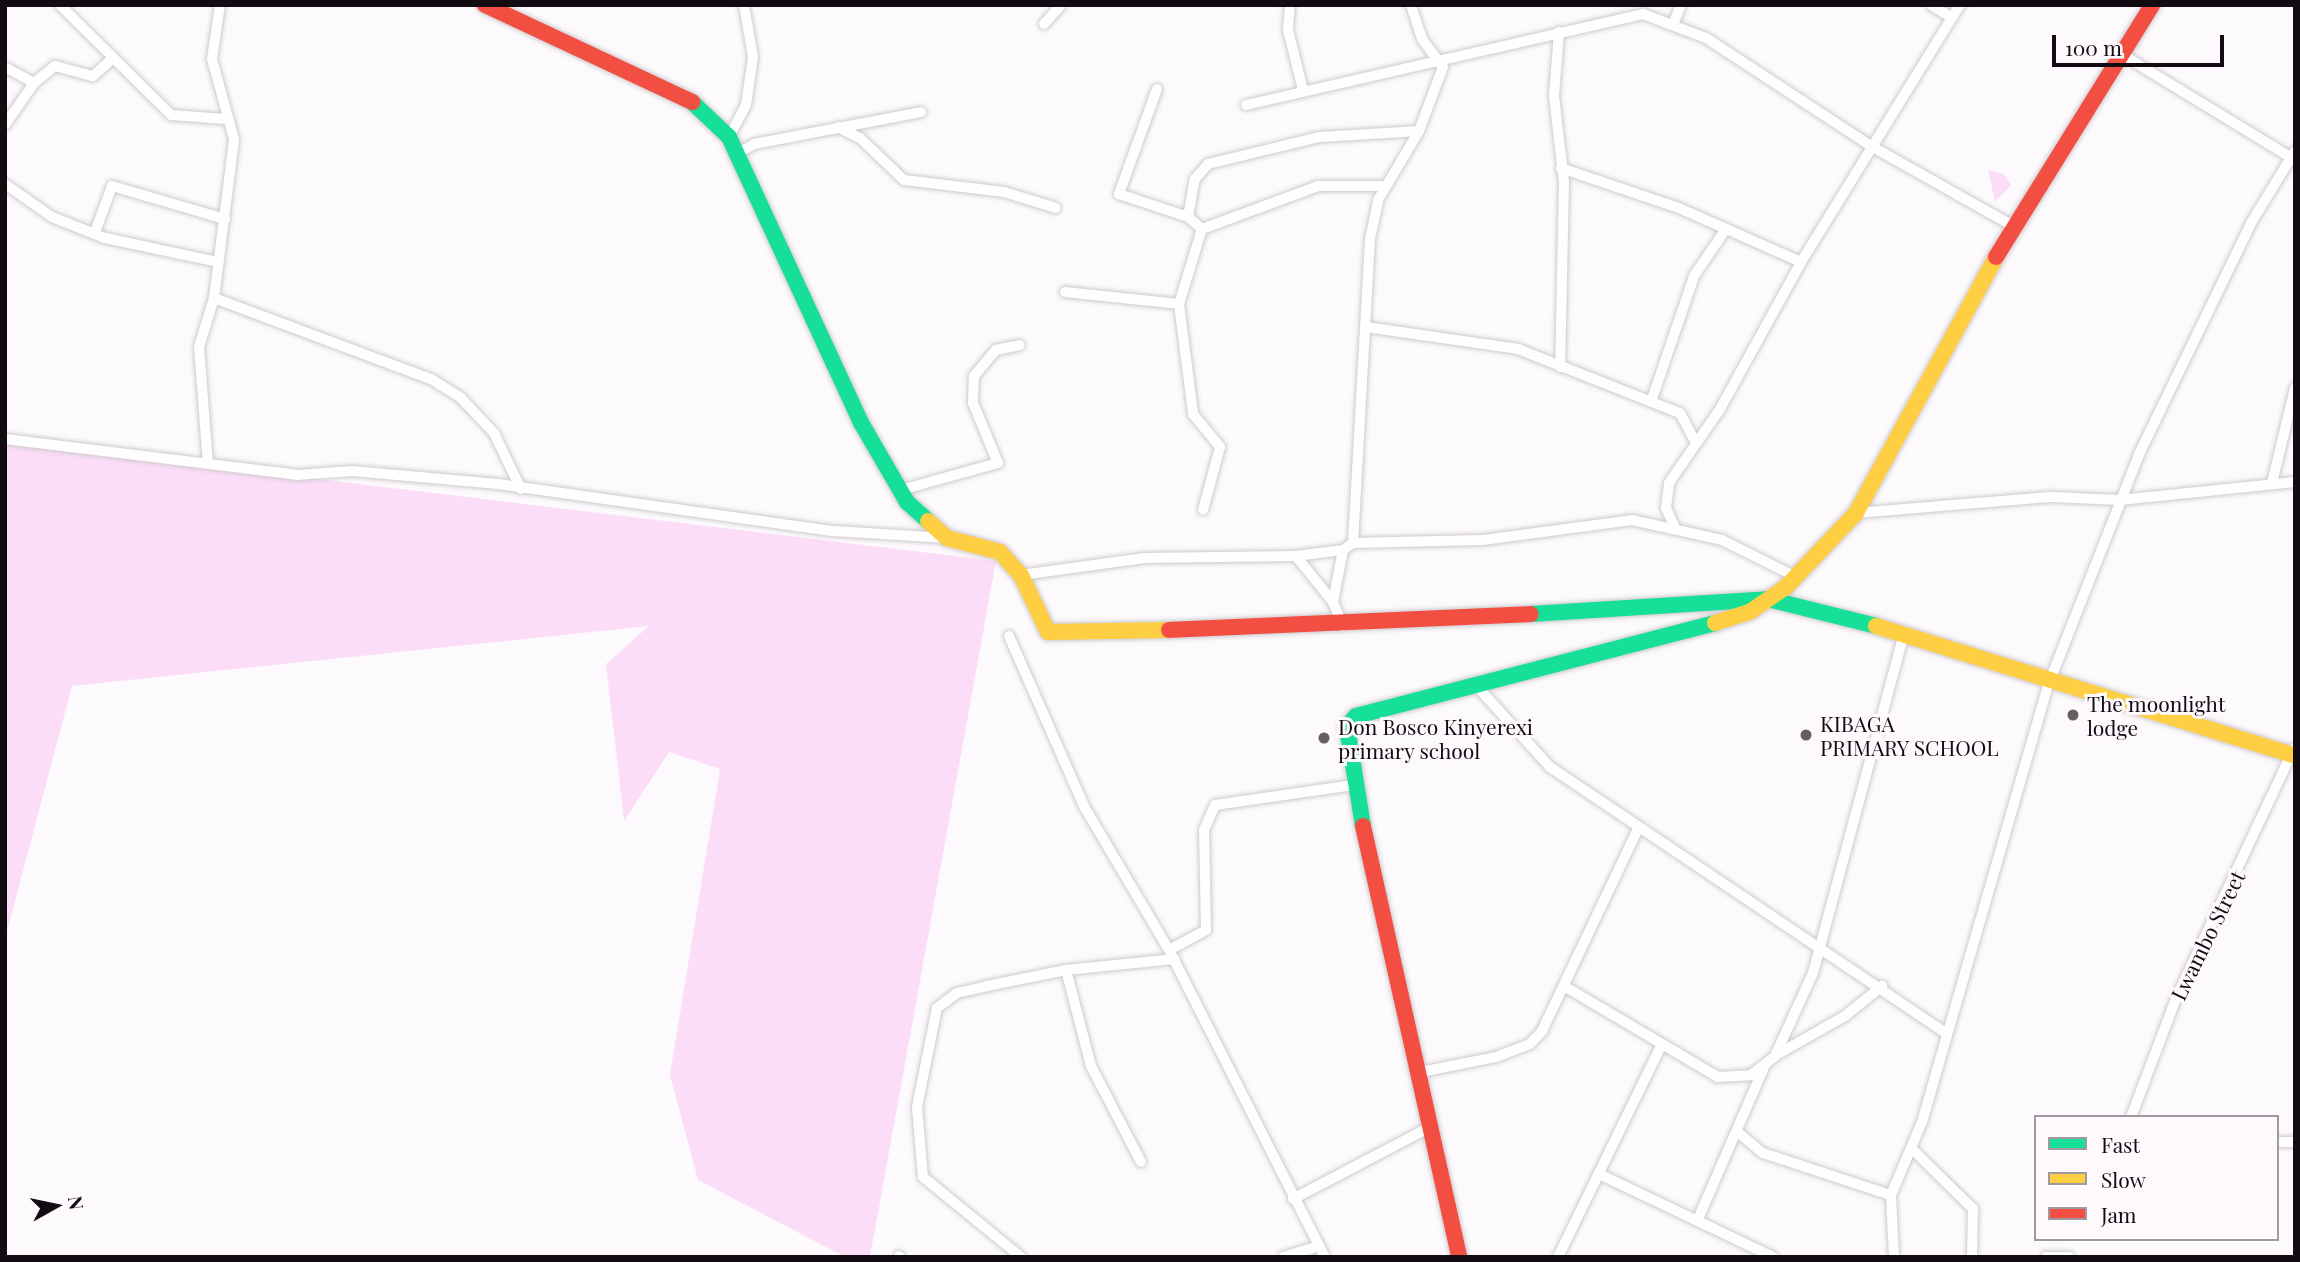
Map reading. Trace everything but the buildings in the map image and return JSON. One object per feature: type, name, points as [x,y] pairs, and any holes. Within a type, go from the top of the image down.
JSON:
[{"type":"street","points":[[60,5],[112,59],[177,118],[226,119]]},
{"type":"street","points":[[208,464],[199,346],[214,298],[234,139],[226,119],[212,59],[220,5]]},
{"type":"street","points":[[485,5],[651,79],[701,107],[729,137],[860,421],[919,517],[947,538]]},
{"type":"street","points":[[729,137],[746,105],[753,57],[744,5]]},
{"type":"street","points":[[1044,24],[1061,5]]},
{"type":"street","points":[[1290,5],[1288,30],[1303,90]]},
{"type":"street","points":[[1411,5],[1422,39],[1442,58]]},
{"type":"street","points":[[1674,22],[1681,5]]},
{"type":"street","points":[[1931,5],[1951,17]]},
{"type":"street","points":[[1675,528],[1665,497],[1694,439],[1720,409],[1801,262],[1960,5]]},
{"type":"street","points":[[1459,1257],[1421,1072],[1354,785],[1345,733],[1356,716],[1710,625],[1768,600],[1796,577],[1856,513],[2013,226],[2152,5]]},
{"type":"street","points":[[1245,105],[1559,32],[1611,16],[1643,14],[1674,22],[1871,146],[2013,226]]},
{"type":"street","points":[[1559,32],[1553,96],[1561,167],[1560,367]]},
{"type":"street","points":[[1894,1257],[1891,1195],[1912,1149],[2049,683],[2120,500],[2251,223],[2293,154],[2123,55]]},
{"type":"street","points":[[1333,602],[1348,547],[1366,327],[1370,239],[1385,186],[1419,131],[1442,58]]},
{"type":"street","points":[[5,125],[34,83],[55,66],[93,76],[112,59]]},
{"type":"street","points":[[5,67],[34,83]]},
{"type":"street","points":[[1157,89],[1119,194],[1188,217],[1202,229]]},
{"type":"street","points":[[738,153],[838,127],[921,112]]},
{"type":"street","points":[[838,127],[860,138],[904,180],[1004,192],[1056,208]]},
{"type":"street","points":[[1188,217],[1195,179],[1219,160],[1348,133],[1419,131]]},
{"type":"street","points":[[1561,167],[1726,229],[1801,262]]},
{"type":"street","points":[[5,184],[52,217],[130,246],[218,262]]},
{"type":"street","points":[[95,232],[112,186],[225,219]]},
{"type":"street","points":[[1202,229],[1318,186],[1385,186]]},
{"type":"street","points":[[1202,229],[1179,304],[1193,414],[1220,447],[1203,510]]},
{"type":"street","points":[[1652,399],[1694,276],[1726,229]]},
{"type":"street","points":[[1065,292],[1179,304]]},
{"type":"street","points":[[214,298],[441,385],[494,433],[521,489]]},
{"type":"street","points":[[1366,327],[1507,347],[1652,399],[1680,412],[1694,439]]},
{"type":"street","points":[[901,490],[998,463],[972,388],[980,364],[996,350],[1019,345]]},
{"type":"street","points":[[2273,483],[2295,388]]},
{"type":"street","points":[[5,439],[208,464],[521,489],[834,531],[947,538],[1000,552],[1021,575],[1051,633],[1343,626],[1768,600],[1904,634],[2049,683],[2294,753]]},
{"type":"street","points":[[1856,513],[2052,497],[2120,500],[2295,482]]},
{"type":"street","points":[[1021,575],[1145,558],[1296,556],[1348,547],[1483,540],[1632,520],[1722,540],[1796,577]]},
{"type":"street","points":[[1296,556],[1333,602],[1343,626]]},
{"type":"street","points":[[1774,1056],[1813,973],[1817,943],[1904,634]]},
{"type":"street","points":[[1009,636],[1084,808],[1172,954],[1293,1199],[1325,1257]]},
{"type":"street","points":[[1475,684],[1549,767],[1637,831],[1817,943],[1946,1033]]},
{"type":"street","name":"Lwambo Street","points":[[2132,1115],[2177,996],[2294,753]]},
{"type":"street","points":[[1021,1257],[924,1178],[917,1107],[942,1001],[1066,970],[1172,954],[1206,930],[1204,830],[1215,805],[1354,785]]},
{"type":"street","points":[[1421,1072],[1530,1044],[1564,986],[1637,831]]},
{"type":"street","points":[[1066,970],[1091,1066],[1141,1162]]},
{"type":"street","points":[[1564,986],[1616,1012],[1660,1048],[1729,1079],[1765,1065],[1774,1056],[1845,1016],[1882,986]]},
{"type":"street","points":[[1558,1257],[1660,1048]]},
{"type":"street","points":[[1698,1219],[1740,1134],[1765,1065]]},
{"type":"street","points":[[1293,1199],[1432,1126]]},
{"type":"street","points":[[1740,1134],[1763,1153],[1891,1195]]},
{"type":"street","points":[[1912,1149],[1973,1209],[1972,1257]]},
{"type":"street","points":[[1599,1174],[1773,1257]]},
{"type":"street","points":[[1283,1257],[1319,1246]]},
{"type":"street","points":[[2046,1257],[2069,1257]]},
{"type":"shaded area","points":[[1988,170],[2004,174],[2011,185],[1995,202]]},
{"type":"shaded area","points":[[5,441],[996,561],[870,1257],[845,1257],[698,1180],[670,1075],[720,769],[669,752],[624,821],[606,664],[649,626],[72,686],[5,939]]},
{"type":"traffic: fast","points":[[692,102],[729,137],[860,421],[907,502],[928,521]]},
{"type":"traffic: fast","points":[[1531,614],[1768,599],[1876,626]]},
{"type":"traffic: fast","points":[[1363,826],[1347,727],[1356,716],[1715,623]]},
{"type":"traffic: slow","points":[[1715,623],[1751,611],[1786,587],[1856,513],[1996,257]]},
{"type":"traffic: slow","points":[[928,521],[947,538],[1000,552],[1021,575],[1048,632],[1169,630]]},
{"type":"traffic: slow","points":[[1876,626],[2295,756]]},
{"type":"traffic: jam","points":[[485,5],[692,102]]},
{"type":"traffic: jam","points":[[1996,257],[2152,5]]},
{"type":"traffic: jam","points":[[1169,630],[1531,614]]},
{"type":"traffic: jam","points":[[1363,826],[1459,1257]]},
{"type":"place","name":"The moonlight lodge","points":[[2073,715]]},
{"type":"place","name":"KIBAGA PRIMARY SCHOOL","points":[[1806,735]]},
{"type":"place","name":"Don Bosco Kinyerexi primary school","points":[[1324,738]]}]
